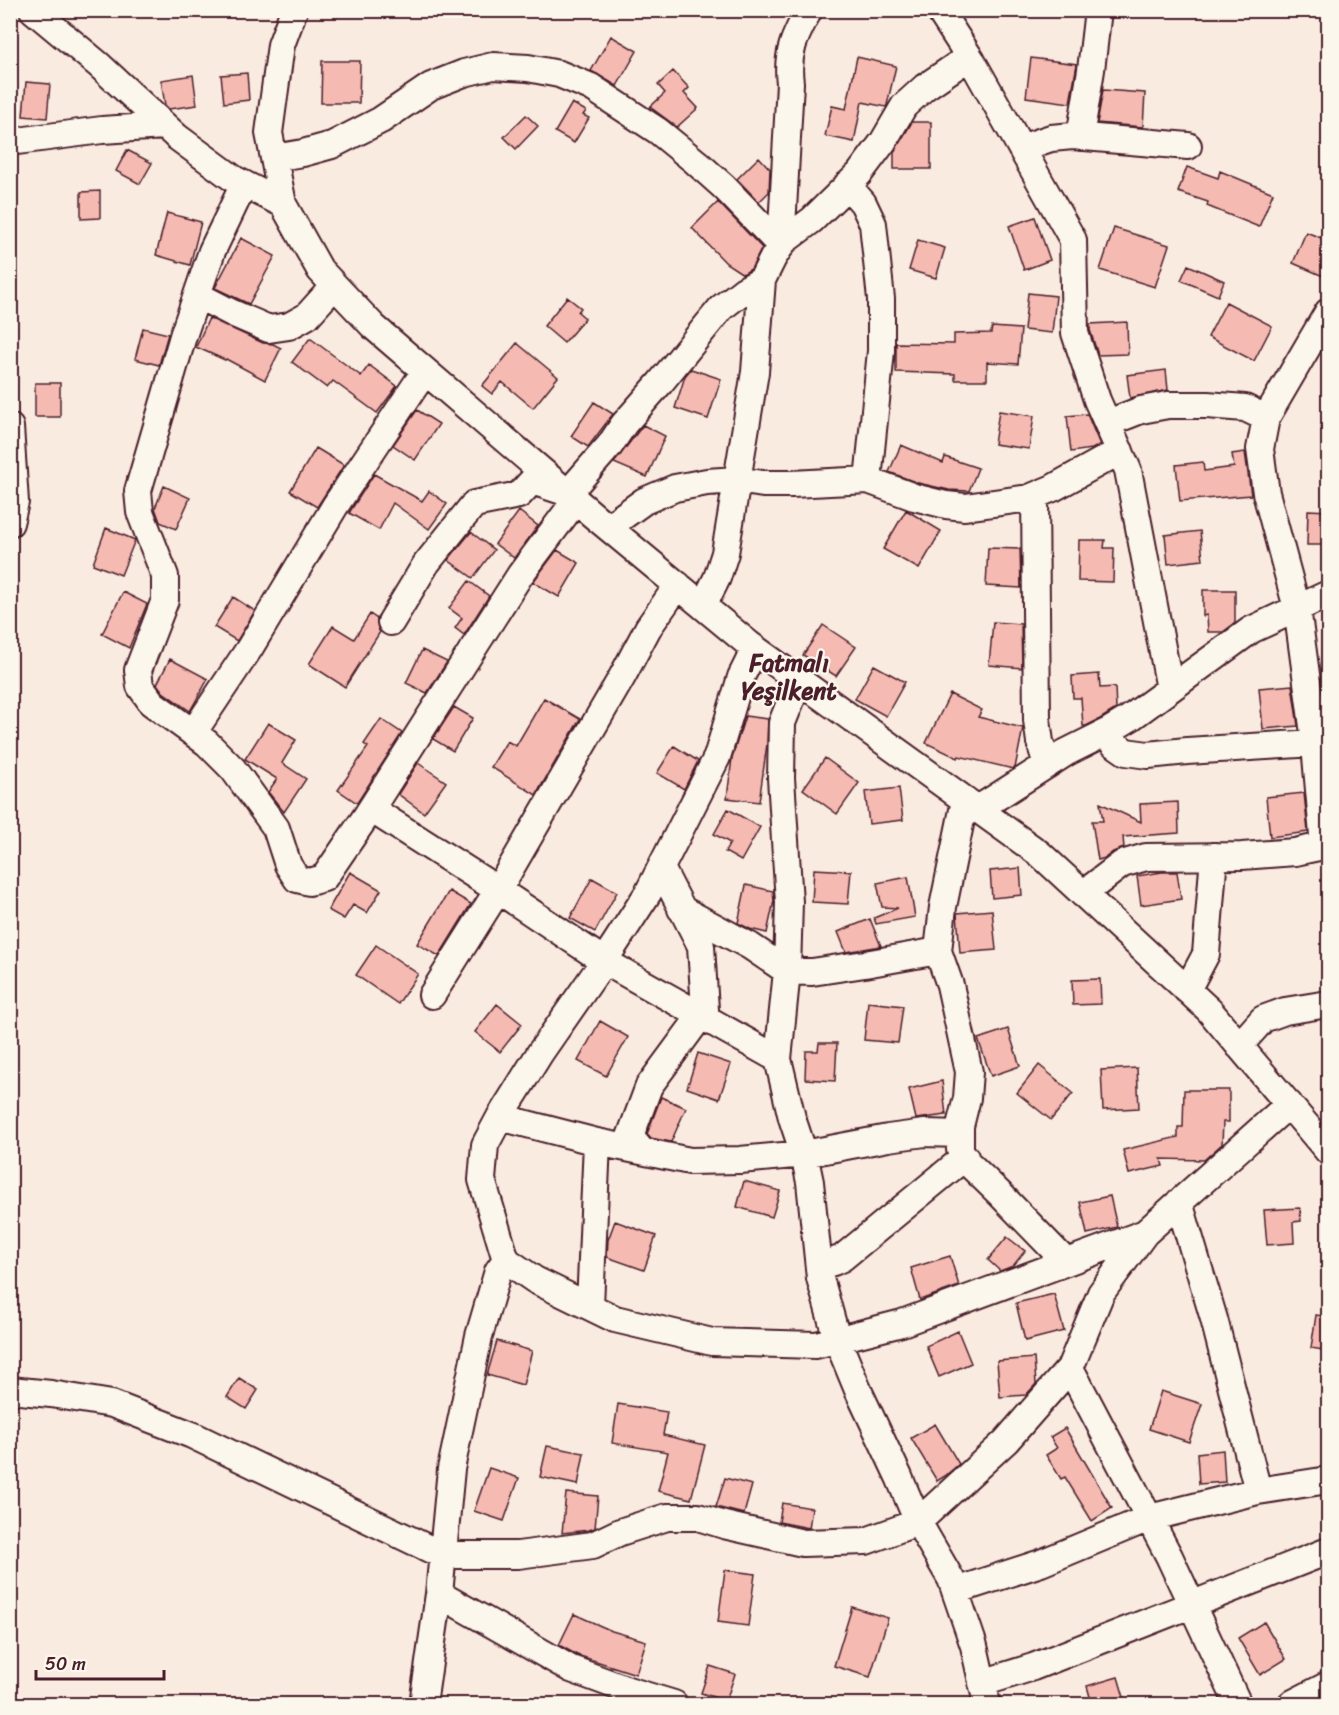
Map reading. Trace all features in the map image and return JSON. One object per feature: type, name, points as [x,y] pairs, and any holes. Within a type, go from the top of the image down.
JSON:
[{"type":"street","points":[[33,10],[99,65],[177,137],[244,184],[283,204]]},
{"type":"street","points":[[294,10],[281,45],[269,133],[283,204],[320,270],[334,286],[374,327],[425,371],[755,649],[1040,854],[1209,1010],[1329,1151]]},
{"type":"street","points":[[781,246],[790,83],[788,66],[795,36],[809,10]]},
{"type":"street","points":[[939,10],[969,57],[1073,240],[1075,333],[1097,400],[1128,470],[1170,689]]},
{"type":"street","points":[[1080,137],[1098,10]]},
{"type":"street","points":[[703,606],[717,578],[725,553],[754,372],[762,280],[784,241],[812,220],[859,174],[883,142],[904,106],[925,87],[969,57]]},
{"type":"street","points":[[274,158],[332,145],[381,120],[431,86],[464,73],[493,66],[528,68],[559,75],[591,87],[658,131],[717,181],[781,246]]},
{"type":"street","points":[[10,142],[102,130],[164,126]]},
{"type":"street","points":[[1021,148],[1051,138],[1080,137],[1188,146]]},
{"type":"street","points":[[244,184],[212,251],[183,336],[138,491],[140,512],[165,576],[165,600],[138,670],[140,686],[152,703],[207,743],[233,769],[276,828],[288,865],[297,879],[309,882],[324,878],[371,809],[572,496],[624,424],[721,308],[744,290],[762,280]]},
{"type":"street","points":[[847,185],[862,203],[873,224],[881,299],[881,351],[868,480]]},
{"type":"street","points":[[197,295],[269,329],[289,326],[307,316],[334,286]]},
{"type":"street","points":[[1083,894],[1122,864],[1146,857],[1242,856],[1285,853],[1326,845],[1297,608],[1266,493],[1260,449],[1266,417],[1329,312]]},
{"type":"street","points":[[193,733],[249,649],[335,506],[425,371]]},
{"type":"street","points":[[1108,423],[1141,411],[1168,405],[1245,408],[1266,417]]},
{"type":"street","points":[[10,427],[15,502],[10,523]]},
{"type":"street","points":[[608,526],[644,501],[675,488],[707,482],[737,480],[773,484],[868,480],[914,497],[965,507],[1035,496],[1120,451]]},
{"type":"street","points":[[391,622],[426,564],[474,504],[519,495],[532,481],[572,496]]},
{"type":"street","points":[[1035,496],[1037,720],[1040,742],[1047,765]]},
{"type":"street","points":[[432,995],[498,890],[648,628],[678,585]]},
{"type":"street","points":[[1066,1262],[968,1162],[962,1146],[960,1126],[967,1098],[969,1072],[950,985],[938,951],[942,907],[972,805],[1107,732],[1251,630],[1329,594]]},
{"type":"street","points":[[755,649],[741,677],[717,757],[648,893],[540,1053],[485,1145],[482,1180],[506,1260],[535,1280],[615,1319],[712,1342],[816,1345],[902,1323],[1145,1233]]},
{"type":"street","points":[[799,680],[782,723],[781,778],[789,902],[787,971],[778,1059],[810,1182],[820,1278],[837,1339],[918,1522],[951,1579],[974,1646],[985,1694],[1033,1668],[1329,1551]]},
{"type":"street","points":[[1107,732],[1113,743],[1126,752],[1149,755],[1315,743]]},
{"type":"street","points":[[371,809],[604,961],[778,1059]]},
{"type":"street","points":[[1187,990],[1206,954],[1214,856]]},
{"type":"street","points":[[641,1150],[630,1137],[649,1086],[705,1010],[701,946],[661,868]]},
{"type":"street","points":[[648,893],[750,946],[787,971],[812,972],[938,951]]},
{"type":"street","points":[[1239,1046],[1263,1019],[1285,1011],[1329,1004]]},
{"type":"street","points":[[10,1390],[112,1404],[192,1435],[442,1555],[518,1555],[593,1545],[620,1532],[667,1517],[698,1517],[803,1543],[866,1541],[918,1522],[1006,1441],[1070,1368],[1101,1293],[1145,1233],[1289,1104]]},
{"type":"street","points":[[500,1117],[597,1142],[690,1161],[740,1160],[804,1154],[925,1133],[962,1146]]},
{"type":"street","points":[[590,1306],[597,1142]]},
{"type":"street","points":[[819,1266],[842,1258],[962,1146]]},
{"type":"street","points":[[1179,1202],[1214,1319],[1258,1491]]},
{"type":"street","points":[[423,1704],[439,1594],[451,1469],[476,1347],[498,1271],[506,1260]]},
{"type":"street","points":[[1070,1368],[1169,1556],[1238,1704]]},
{"type":"street","points":[[955,1591],[1041,1563],[1149,1518],[1258,1491],[1329,1480]]},
{"type":"street","points":[[439,1594],[571,1669],[674,1704]]},
{"type":"street","points":[[1291,1704],[1329,1684]]},
{"type":"building","points":[[611,36],[637,51],[617,86],[591,71]]},
{"type":"building","points":[[857,57],[896,66],[887,105],[886,107],[862,102],[854,142],[825,136],[832,106],[846,109]]},
{"type":"building","points":[[1031,58],[1077,64],[1070,103],[1026,97]]},
{"type":"building","points":[[322,61],[360,61],[359,103],[321,103]]},
{"type":"building","points":[[673,71],[689,88],[684,93],[698,108],[677,127],[650,107],[665,93],[658,85]]},
{"type":"building","points":[[247,73],[249,100],[224,103],[221,75]]},
{"type":"building","points":[[193,75],[197,105],[169,109],[165,105],[161,80]]},
{"type":"building","points":[[26,82],[50,84],[47,118],[23,116]]},
{"type":"building","points":[[1103,90],[1145,93],[1143,127],[1097,123]]},
{"type":"building","points":[[572,103],[586,111],[583,115],[589,118],[574,143],[555,132]]},
{"type":"building","points":[[526,115],[538,126],[516,149],[504,137]]},
{"type":"building","points":[[912,122],[931,122],[931,169],[894,169],[894,152]]},
{"type":"building","points":[[127,150],[152,163],[140,184],[116,171]]},
{"type":"building","points":[[759,157],[770,169],[769,192],[759,202],[737,179]]},
{"type":"building","points":[[1187,167],[1218,178],[1220,171],[1273,193],[1259,227],[1207,206],[1208,202],[1178,192]]},
{"type":"building","points":[[100,191],[100,218],[81,219],[81,192]]},
{"type":"building","points":[[718,202],[762,248],[751,269],[743,274],[726,263],[692,228]]},
{"type":"building","points":[[167,213],[201,222],[190,265],[156,255]]},
{"type":"building","points":[[1035,217],[1050,260],[1024,270],[1009,226]]},
{"type":"building","points":[[1114,228],[1169,245],[1155,287],[1100,270]]},
{"type":"building","points":[[1306,232],[1329,241],[1329,262],[1323,276],[1293,263]]},
{"type":"building","points":[[241,238],[275,256],[249,304],[215,288]]},
{"type":"building","points":[[918,240],[945,248],[936,278],[909,270]]},
{"type":"building","points":[[1188,265],[1224,281],[1218,296],[1181,280]]},
{"type":"building","points":[[1028,293],[1056,296],[1052,333],[1024,330]]},
{"type":"building","points":[[567,297],[581,308],[578,312],[585,318],[564,343],[544,326]]},
{"type":"building","points":[[1226,302],[1272,326],[1254,361],[1208,337]]},
{"type":"building","points":[[209,318],[263,343],[281,348],[265,380],[226,359],[196,347]]},
{"type":"building","points":[[1127,322],[1128,354],[1098,355],[1090,324]]},
{"type":"building","points":[[992,327],[1021,329],[1018,364],[987,362],[987,380],[955,380],[955,374],[896,372],[896,343],[954,344],[954,334],[991,333]]},
{"type":"building","points":[[143,328],[168,334],[159,365],[135,359]]},
{"type":"building","points":[[310,338],[361,376],[369,365],[397,386],[377,413],[333,381],[327,388],[292,362]]},
{"type":"building","points":[[517,343],[558,377],[533,408],[502,382],[492,394],[482,386]]},
{"type":"building","points":[[691,369],[721,379],[708,419],[675,408],[685,376]]},
{"type":"building","points":[[1166,370],[1168,390],[1130,398],[1127,375]]},
{"type":"building","points":[[35,383],[60,383],[60,417],[35,417]]},
{"type":"building","points":[[594,402],[613,414],[588,447],[571,436]]},
{"type":"building","points":[[417,410],[439,424],[415,460],[393,445]]},
{"type":"building","points":[[999,411],[1034,416],[1029,449],[994,444]]},
{"type":"building","points":[[1087,414],[1100,445],[1092,449],[1071,452],[1067,416]]},
{"type":"building","points":[[643,425],[665,436],[647,477],[614,463]]},
{"type":"building","points":[[901,445],[943,463],[945,457],[978,468],[969,491],[949,490],[918,483],[889,472]]},
{"type":"building","points":[[316,448],[344,465],[317,507],[290,491]]},
{"type":"building","points":[[1245,452],[1251,495],[1180,501],[1176,465],[1203,462],[1204,471],[1234,467],[1232,454]]},
{"type":"building","points":[[374,474],[422,501],[429,491],[447,504],[429,529],[393,503],[379,530],[349,513]]},
{"type":"building","points":[[164,486],[190,498],[176,529],[160,522],[155,508]]},
{"type":"building","points":[[906,510],[941,531],[919,569],[883,549]]},
{"type":"building","points":[[1308,510],[1329,511],[1329,545],[1307,545]]},
{"type":"building","points":[[519,511],[538,526],[514,558],[495,544]]},
{"type":"building","points":[[106,528],[135,540],[121,575],[93,564]]},
{"type":"building","points":[[1200,531],[1203,560],[1168,564],[1165,535]]},
{"type":"building","points":[[471,532],[494,550],[473,578],[448,560]]},
{"type":"building","points":[[1079,540],[1105,540],[1104,548],[1114,548],[1113,582],[1078,581]]},
{"type":"building","points":[[988,548],[1020,549],[1021,588],[986,586]]},
{"type":"building","points":[[557,550],[579,563],[559,597],[533,582]]},
{"type":"building","points":[[469,581],[489,596],[464,635],[455,628],[462,618],[449,608]]},
{"type":"building","points":[[1203,590],[1235,590],[1235,623],[1223,632],[1208,632],[1207,615],[1203,616]]},
{"type":"building","points":[[123,592],[147,604],[129,648],[102,634]]},
{"type":"building","points":[[233,597],[255,611],[237,641],[214,627]]},
{"type":"building","points":[[370,614],[377,619],[380,632],[345,687],[309,664],[333,626],[354,639]]},
{"type":"building","points":[[993,622],[1021,624],[1022,668],[989,665]]},
{"type":"building","points":[[823,625],[856,647],[836,676],[803,655]]},
{"type":"building","points":[[422,650],[447,662],[427,693],[406,683]]},
{"type":"building","points":[[170,659],[208,679],[190,711],[163,692],[157,684]]},
{"type":"building","points":[[874,665],[905,682],[886,716],[855,699]]},
{"type":"building","points":[[1099,674],[1100,688],[1115,687],[1116,709],[1083,726],[1081,698],[1073,698],[1072,676]]},
{"type":"building","points":[[1292,685],[1298,726],[1263,729],[1259,688]]},
{"type":"building","points":[[950,694],[982,710],[978,717],[1023,728],[1015,768],[959,756],[958,758],[926,743]]},
{"type":"building","points":[[544,698],[580,719],[536,795],[491,767],[507,741],[516,746]]},
{"type":"building","points":[[454,707],[473,718],[453,751],[433,739]]},
{"type":"building","points":[[745,716],[768,719],[759,802],[727,798],[732,758]]},
{"type":"building","points":[[381,719],[402,733],[357,803],[338,790],[368,747],[364,744]]},
{"type":"building","points":[[268,723],[296,740],[282,763],[306,779],[284,812],[268,792],[277,779],[245,759]]},
{"type":"building","points":[[674,746],[698,761],[684,789],[657,773]]},
{"type":"building","points":[[825,758],[859,783],[837,814],[803,789]]},
{"type":"building","points":[[418,763],[446,782],[424,813],[398,794]]},
{"type":"building","points":[[899,788],[903,820],[869,824],[865,792]]},
{"type":"building","points":[[1304,793],[1308,832],[1270,837],[1266,797]]},
{"type":"building","points":[[1178,802],[1179,833],[1123,837],[1124,848],[1098,860],[1092,821],[1103,821],[1100,803],[1141,822],[1140,804]]},
{"type":"building","points":[[728,809],[760,827],[741,861],[725,852],[730,843],[714,834]]},
{"type":"building","points":[[1020,868],[1022,895],[992,898],[990,871]]},
{"type":"building","points":[[814,869],[851,871],[848,904],[812,902]]},
{"type":"building","points":[[350,872],[381,890],[367,913],[353,905],[344,919],[328,910]]},
{"type":"building","points":[[1177,872],[1181,899],[1141,905],[1137,876]]},
{"type":"building","points":[[908,877],[915,917],[876,924],[874,918],[898,908],[882,907],[877,883]]},
{"type":"building","points":[[592,878],[617,892],[595,932],[570,918]]},
{"type":"building","points":[[746,885],[773,891],[774,901],[767,933],[738,923]]},
{"type":"building","points":[[449,891],[471,904],[439,956],[417,944]]},
{"type":"building","points":[[992,910],[996,950],[960,953],[957,913]]},
{"type":"building","points":[[870,919],[881,946],[846,952],[838,932]]},
{"type":"building","points":[[376,945],[418,974],[398,1004],[356,975]]},
{"type":"building","points":[[1100,979],[1101,1004],[1073,1005],[1072,980]]},
{"type":"building","points":[[868,1002],[903,1006],[898,1043],[864,1040]]},
{"type":"building","points":[[497,1004],[522,1024],[500,1052],[475,1032]]},
{"type":"building","points":[[600,1021],[628,1037],[606,1076],[578,1061]]},
{"type":"building","points":[[1008,1029],[1020,1066],[991,1076],[978,1039]]},
{"type":"building","points":[[819,1043],[837,1043],[835,1081],[805,1079],[806,1051],[818,1051]]},
{"type":"building","points":[[698,1053],[731,1064],[719,1099],[687,1088]]},
{"type":"building","points":[[1039,1065],[1073,1093],[1051,1120],[1017,1093]]},
{"type":"building","points":[[1137,1068],[1139,1108],[1103,1110],[1101,1070]]},
{"type":"building","points":[[942,1081],[946,1115],[916,1119],[909,1089]]},
{"type":"building","points":[[1184,1090],[1229,1090],[1229,1122],[1223,1122],[1222,1144],[1204,1160],[1161,1159],[1163,1166],[1129,1174],[1123,1150],[1178,1137],[1178,1127],[1183,1127]]},
{"type":"building","points":[[661,1097],[686,1108],[671,1142],[650,1138],[647,1134]]},
{"type":"building","points":[[744,1181],[780,1191],[772,1217],[737,1207]]},
{"type":"building","points":[[1110,1196],[1117,1227],[1087,1234],[1080,1202]]},
{"type":"building","points":[[1300,1208],[1301,1221],[1293,1222],[1294,1243],[1267,1245],[1264,1210]]},
{"type":"building","points":[[615,1221],[656,1236],[644,1270],[607,1257],[608,1240]]},
{"type":"building","points":[[1007,1237],[1025,1251],[1013,1266],[1000,1271],[988,1260]]},
{"type":"building","points":[[950,1256],[959,1286],[920,1300],[911,1268]]},
{"type":"building","points":[[1054,1294],[1064,1331],[1025,1341],[1016,1303]]},
{"type":"building","points":[[1316,1315],[1329,1317],[1329,1351],[1311,1348]]},
{"type":"building","points":[[958,1331],[971,1363],[939,1377],[926,1346]]},
{"type":"building","points":[[497,1341],[532,1351],[523,1385],[487,1375]]},
{"type":"building","points":[[1034,1358],[1036,1384],[1026,1395],[1000,1397],[997,1361]]},
{"type":"building","points":[[239,1378],[258,1390],[246,1409],[227,1397]]},
{"type":"building","points":[[1161,1391],[1202,1404],[1189,1442],[1149,1429]]},
{"type":"building","points":[[618,1404],[667,1412],[663,1435],[705,1445],[691,1499],[658,1491],[668,1452],[612,1443]]},
{"type":"building","points":[[935,1424],[959,1464],[937,1481],[911,1438]]},
{"type":"building","points":[[1065,1428],[1112,1508],[1092,1521],[1065,1477],[1061,1479],[1046,1455],[1057,1448],[1050,1437]]},
{"type":"building","points":[[547,1446],[584,1453],[578,1485],[540,1477]]},
{"type":"building","points":[[1223,1450],[1225,1482],[1199,1484],[1197,1453]]},
{"type":"building","points":[[489,1468],[519,1478],[504,1521],[474,1511]]},
{"type":"building","points":[[725,1478],[752,1485],[744,1514],[716,1507]]},
{"type":"building","points":[[566,1493],[598,1496],[595,1528],[562,1533]]},
{"type":"building","points":[[782,1503],[812,1508],[809,1528],[779,1522]]},
{"type":"building","points":[[725,1570],[755,1574],[748,1626],[718,1622]]},
{"type":"building","points":[[852,1607],[888,1618],[870,1677],[834,1666]]},
{"type":"building","points":[[574,1614],[612,1631],[646,1641],[636,1674],[577,1655],[559,1645]]},
{"type":"building","points":[[1264,1622],[1286,1659],[1260,1675],[1238,1638]]},
{"type":"building","points":[[710,1666],[735,1674],[726,1701],[701,1693]]},
{"type":"building","points":[[1118,1677],[1126,1704],[1092,1704],[1087,1686]]},
{"type":"district","name":"Fatmalı Yeşilkent","points":[[789,677]]}]
